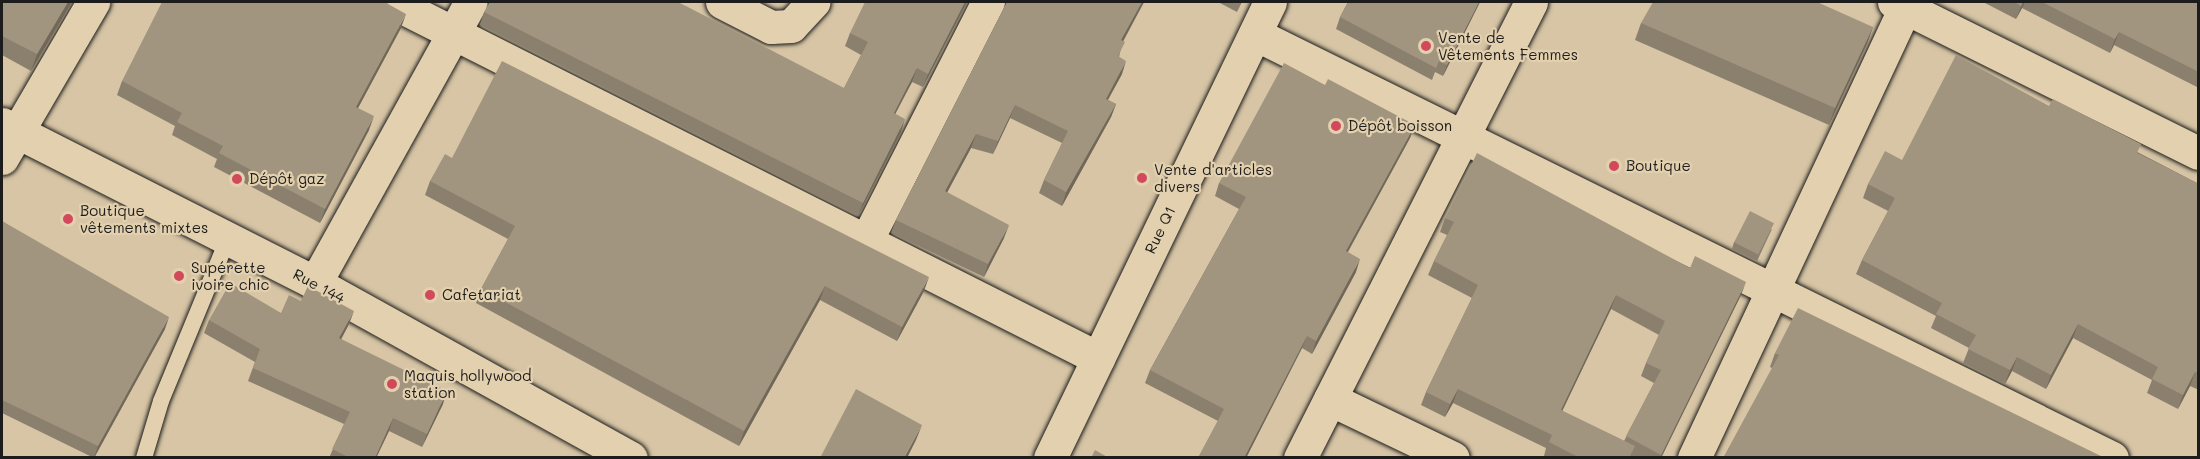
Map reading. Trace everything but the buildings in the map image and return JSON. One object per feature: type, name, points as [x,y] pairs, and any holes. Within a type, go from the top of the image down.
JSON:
[{"type":"street","points":[[6,138],[93,2]]},
{"type":"street","points":[[392,2],[865,243],[1098,358]]},
{"type":"street","points":[[315,283],[471,2]]},
{"type":"street","points":[[722,2],[771,27],[791,26],[813,2]]},
{"type":"street","points":[[865,243],[988,2]]},
{"type":"street","name":"Rue Q1","points":[[1050,458],[1270,2]]},
{"type":"street","points":[[1300,458],[1531,2]]},
{"type":"street","points":[[1694,458],[1773,290],[1899,4],[2199,153]]},
{"type":"street","points":[[1254,34],[2112,458]]},
{"type":"street","name":"Rue 144","points":[[6,138],[315,283],[631,458]]},
{"type":"street","points":[[1330,399],[1453,458]]},
{"type":"lane","points":[[144,458],[161,401],[227,241]]},
{"type":"place","name":"Vente de Vêtements Femmes","points":[[1426,46]]},
{"type":"place","name":"Dépôt boisson","points":[[1336,126]]},
{"type":"place","name":"Boutique","points":[[1614,166]]},
{"type":"place","name":"Vente d'articles divers","points":[[1142,178]]},
{"type":"place","name":"Dépôt gaz","points":[[237,179]]},
{"type":"place","name":"Boutique vêtements mixtes","points":[[68,219]]},
{"type":"place","name":"Supérette ivoire chic","points":[[179,276]]},
{"type":"place","name":"Cafetariat","points":[[430,295]]},
{"type":"place","name":"Maquis hollywood station","points":[[392,384]]}]
